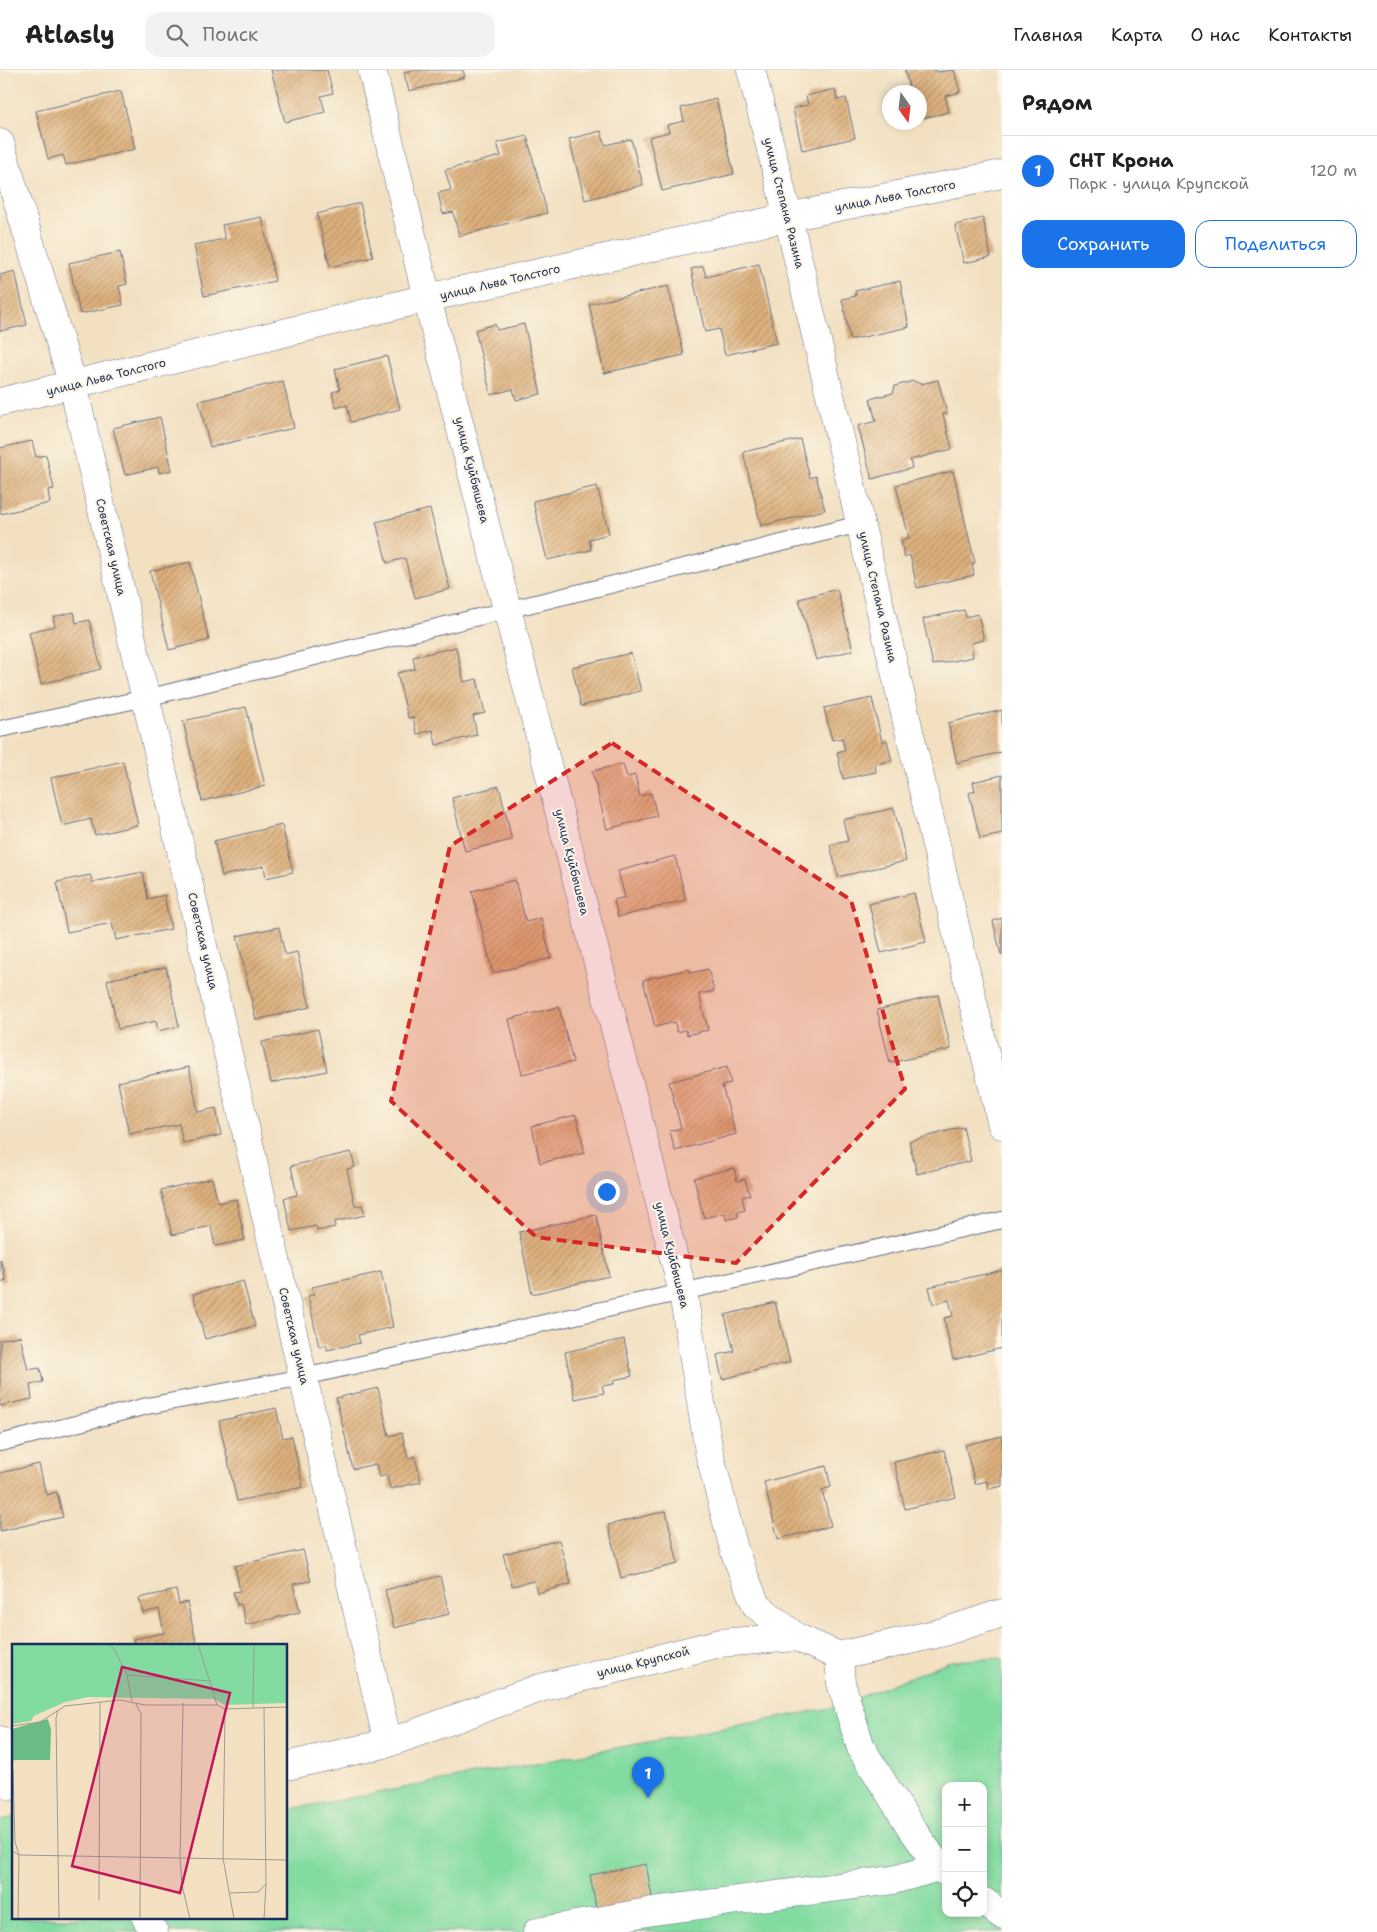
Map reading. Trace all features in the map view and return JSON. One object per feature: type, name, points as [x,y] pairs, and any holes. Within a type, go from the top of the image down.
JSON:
[{"type":"street","name":"улица Куйбышева","points":[[372,70],[428,298],[683,1293],[709,1452],[735,1553],[756,1605],[796,1636]]},
{"type":"street","name":"улица Степана Разина","points":[[751,70],[788,217],[1002,1125]]},
{"type":"street","name":"Советская улица","points":[[0,143],[73,385],[388,1744]]},
{"type":"street","name":"улица Льва Толстого","points":[[0,402],[428,298],[788,217],[1002,174]]},
{"type":"street","points":[[796,1636],[839,1656],[944,1632],[1002,1613]]},
{"type":"street","name":"улица Крупской","points":[[288,1766],[388,1744],[540,1688],[720,1643],[796,1636]]},
{"type":"street","points":[[537,1932],[653,1911],[893,1880],[942,1869],[861,1748],[841,1683],[839,1656]]},
{"type":"street","points":[[0,1740],[8,1788]]},
{"type":"street","points":[[987,1904],[1002,1915]]},
{"type":"street","points":[[147,1920],[154,1932]]},
{"type":"lane","points":[[0,729],[146,698],[860,524]]},
{"type":"lane","points":[[0,1443],[147,1406],[304,1377],[1002,1220]]},
{"type":"highlighted area","points":[[612,743],[851,900],[905,1089],[736,1263],[536,1237],[391,1101],[450,846]]},
{"type":"green space","points":[[1002,1658],[1002,1932],[0,1932],[0,1821],[12,1818],[12,1920],[288,1920],[288,1810],[835,1707],[950,1661]]},
{"type":"building","points":[[271,70],[327,70],[333,93],[321,96],[325,112],[285,122]]},
{"type":"building","points":[[415,70],[463,70],[465,77],[409,91],[404,73]]},
{"type":"building","points":[[905,70],[936,70],[937,72],[954,70],[960,92],[945,96],[949,112],[927,117],[927,85],[908,85]]},
{"type":"building","points":[[835,89],[837,100],[846,98],[855,138],[802,150],[793,108],[808,105],[806,96]]},
{"type":"building","points":[[121,91],[135,149],[66,165],[63,155],[48,159],[36,111]]},
{"type":"building","points":[[716,99],[734,174],[662,191],[649,137],[669,132],[667,125],[684,121],[681,108]]},
{"type":"building","points":[[601,131],[605,145],[631,139],[643,185],[585,200],[569,139]]},
{"type":"building","points":[[527,136],[547,213],[459,236],[453,212],[443,214],[438,193],[451,190],[445,170],[501,156],[497,143]]},
{"type":"building","points":[[360,203],[373,257],[330,267],[317,214]]},
{"type":"building","points":[[262,217],[275,281],[204,296],[194,245],[225,239],[222,225]]},
{"type":"building","points":[[983,218],[991,257],[964,263],[955,225]]},
{"type":"building","points":[[120,252],[127,284],[119,286],[123,305],[80,314],[69,263]]},
{"type":"building","points":[[759,264],[777,343],[725,355],[719,329],[705,332],[691,269],[703,266],[706,277]]},
{"type":"building","points":[[15,271],[27,325],[0,331],[0,275]]},
{"type":"building","points":[[900,281],[909,327],[850,340],[842,299],[856,296],[855,291]]},
{"type":"building","points":[[668,286],[684,355],[604,373],[589,304]]},
{"type":"building","points":[[495,324],[497,330],[524,324],[541,394],[516,400],[513,389],[491,395],[475,330]]},
{"type":"building","points":[[387,356],[400,409],[351,422],[347,405],[336,408],[332,392],[340,390],[335,369]]},
{"type":"building","points":[[938,380],[947,413],[943,414],[952,449],[910,460],[912,468],[872,479],[858,426],[876,421],[870,399],[893,393],[895,386],[913,381],[921,384]]},
{"type":"building","points":[[283,381],[294,428],[210,447],[199,401]]},
{"type":"building","points":[[160,417],[172,470],[159,473],[158,467],[125,475],[113,428]]},
{"type":"building","points":[[800,439],[810,478],[816,476],[825,510],[761,526],[743,452]]},
{"type":"building","points":[[32,441],[36,457],[46,455],[54,489],[48,490],[50,503],[0,514],[0,448]]},
{"type":"building","points":[[953,471],[975,563],[972,564],[974,575],[917,588],[910,555],[904,557],[901,540],[909,538],[896,485]]},
{"type":"building","points":[[597,486],[609,534],[589,539],[591,550],[547,560],[533,501]]},
{"type":"building","points":[[430,509],[450,589],[415,598],[405,558],[387,563],[376,522]]},
{"type":"building","points":[[190,562],[209,640],[169,650],[150,571]]},
{"type":"building","points":[[837,589],[853,650],[816,660],[799,599]]},
{"type":"building","points":[[964,610],[966,617],[978,614],[984,640],[971,643],[973,657],[933,665],[923,619]]},
{"type":"building","points":[[74,612],[76,623],[89,620],[101,669],[41,684],[29,632],[55,626],[53,617]]},
{"type":"building","points":[[456,647],[464,682],[477,679],[485,713],[473,716],[477,735],[436,745],[433,730],[417,734],[413,717],[408,718],[397,673],[415,669],[413,657]]},
{"type":"building","points":[[631,653],[641,691],[581,706],[572,667]]},
{"type":"building","points":[[872,698],[882,742],[887,740],[892,761],[875,764],[876,772],[843,779],[837,752],[845,750],[842,738],[832,740],[824,708]]},
{"type":"building","points":[[246,707],[265,786],[202,801],[183,721]]},
{"type":"building","points":[[1002,710],[1002,752],[957,763],[948,723]]},
{"type":"building","points":[[123,761],[138,825],[95,835],[91,819],[62,826],[51,778]]},
{"type":"building","points":[[623,764],[627,777],[635,775],[640,796],[651,793],[657,816],[607,829],[592,771]]},
{"type":"building","points":[[1002,775],[1002,834],[980,839],[969,793],[975,791],[973,782]]},
{"type":"building","points":[[499,786],[512,840],[465,851],[452,798]]},
{"type":"building","points":[[894,808],[906,861],[838,877],[830,845],[848,841],[843,820]]},
{"type":"building","points":[[282,825],[293,872],[266,878],[264,866],[222,876],[214,841]]},
{"type":"building","points":[[675,856],[686,900],[618,917],[614,900],[625,897],[618,871]]},
{"type":"building","points":[[143,872],[148,899],[164,895],[171,929],[116,940],[112,923],[67,932],[57,882],[90,875],[93,882]]},
{"type":"building","points":[[515,880],[526,922],[541,918],[551,958],[493,973],[472,891]]},
{"type":"building","points":[[914,893],[926,942],[881,953],[869,904]]},
{"type":"building","points":[[1002,918],[1002,955],[1001,955],[993,921]]},
{"type":"building","points":[[279,927],[285,955],[297,952],[310,1007],[256,1020],[237,936]]},
{"type":"building","points":[[166,967],[179,1026],[158,1031],[156,1021],[118,1029],[107,980]]},
{"type":"building","points":[[689,969],[690,973],[708,969],[714,991],[699,994],[708,1030],[687,1035],[686,1030],[677,1032],[675,1022],[655,1027],[643,980]]},
{"type":"building","points":[[938,995],[951,1049],[890,1063],[877,1010]]},
{"type":"building","points":[[559,1007],[573,1062],[522,1074],[509,1019]]},
{"type":"building","points":[[318,1029],[327,1071],[271,1083],[262,1042]]},
{"type":"building","points":[[189,1067],[198,1112],[216,1108],[221,1135],[183,1143],[179,1124],[129,1134],[118,1082]]},
{"type":"building","points":[[727,1067],[731,1083],[722,1086],[736,1134],[675,1151],[670,1131],[681,1128],[669,1082]]},
{"type":"building","points":[[576,1115],[585,1153],[540,1163],[532,1126]]},
{"type":"building","points":[[963,1127],[971,1161],[917,1174],[909,1141]]},
{"type":"building","points":[[351,1152],[355,1167],[347,1169],[355,1206],[362,1205],[365,1215],[334,1222],[335,1227],[317,1231],[316,1226],[291,1231],[284,1198],[297,1195],[291,1166]]},
{"type":"building","points":[[734,1168],[737,1181],[745,1179],[750,1195],[742,1197],[745,1210],[737,1212],[738,1217],[726,1220],[725,1213],[704,1218],[694,1178]]},
{"type":"building","points":[[212,1178],[218,1203],[236,1199],[245,1240],[215,1246],[211,1226],[172,1235],[161,1190]]},
{"type":"building","points":[[596,1215],[609,1276],[532,1294],[519,1232]]},
{"type":"building","points":[[0,1259],[6,1280],[0,1282]]},
{"type":"building","points":[[1002,1270],[1002,1348],[953,1360],[944,1318],[953,1316],[949,1300],[933,1304],[929,1287]]},
{"type":"building","points":[[381,1272],[393,1327],[358,1335],[360,1343],[327,1350],[327,1345],[319,1347],[308,1296],[314,1295],[312,1287]]},
{"type":"building","points":[[243,1281],[255,1326],[205,1339],[193,1294]]},
{"type":"building","points":[[775,1302],[790,1362],[722,1379],[717,1355],[734,1351],[725,1315]]},
{"type":"building","points":[[20,1336],[28,1370],[40,1368],[43,1382],[30,1385],[32,1399],[0,1406],[0,1340]]},
{"type":"building","points":[[624,1339],[632,1376],[613,1380],[614,1384],[602,1386],[604,1393],[575,1399],[565,1352]]},
{"type":"building","points":[[378,1388],[389,1436],[402,1433],[408,1458],[415,1456],[421,1482],[390,1489],[387,1475],[379,1477],[376,1464],[353,1469],[336,1398]]},
{"type":"building","points":[[276,1408],[283,1438],[292,1436],[303,1487],[237,1501],[219,1421]]},
{"type":"building","points":[[1002,1436],[1002,1486],[989,1489],[987,1481],[975,1484],[965,1445]]},
{"type":"building","points":[[944,1450],[956,1497],[905,1509],[894,1462]]},
{"type":"building","points":[[39,1464],[46,1495],[57,1492],[63,1517],[0,1531],[0,1473]]},
{"type":"building","points":[[826,1466],[831,1487],[822,1490],[831,1526],[778,1539],[764,1482]]},
{"type":"building","points":[[666,1511],[678,1564],[621,1578],[608,1525]]},
{"type":"building","points":[[559,1540],[571,1584],[537,1593],[534,1581],[512,1586],[503,1554]]},
{"type":"building","points":[[303,1550],[311,1581],[293,1584],[300,1612],[246,1625],[241,1604],[237,1605],[233,1592],[240,1591],[235,1566]]},
{"type":"building","points":[[440,1576],[449,1614],[394,1628],[385,1590]]},
{"type":"building","points":[[176,1590],[179,1604],[187,1602],[197,1644],[134,1644],[133,1639],[164,1633],[159,1609],[143,1613],[139,1598]]},
{"type":"building","points":[[646,1864],[653,1903],[597,1913],[590,1875]]},
{"type":"place","name":"СНТ Крона","points":[[648,1798]]}]
